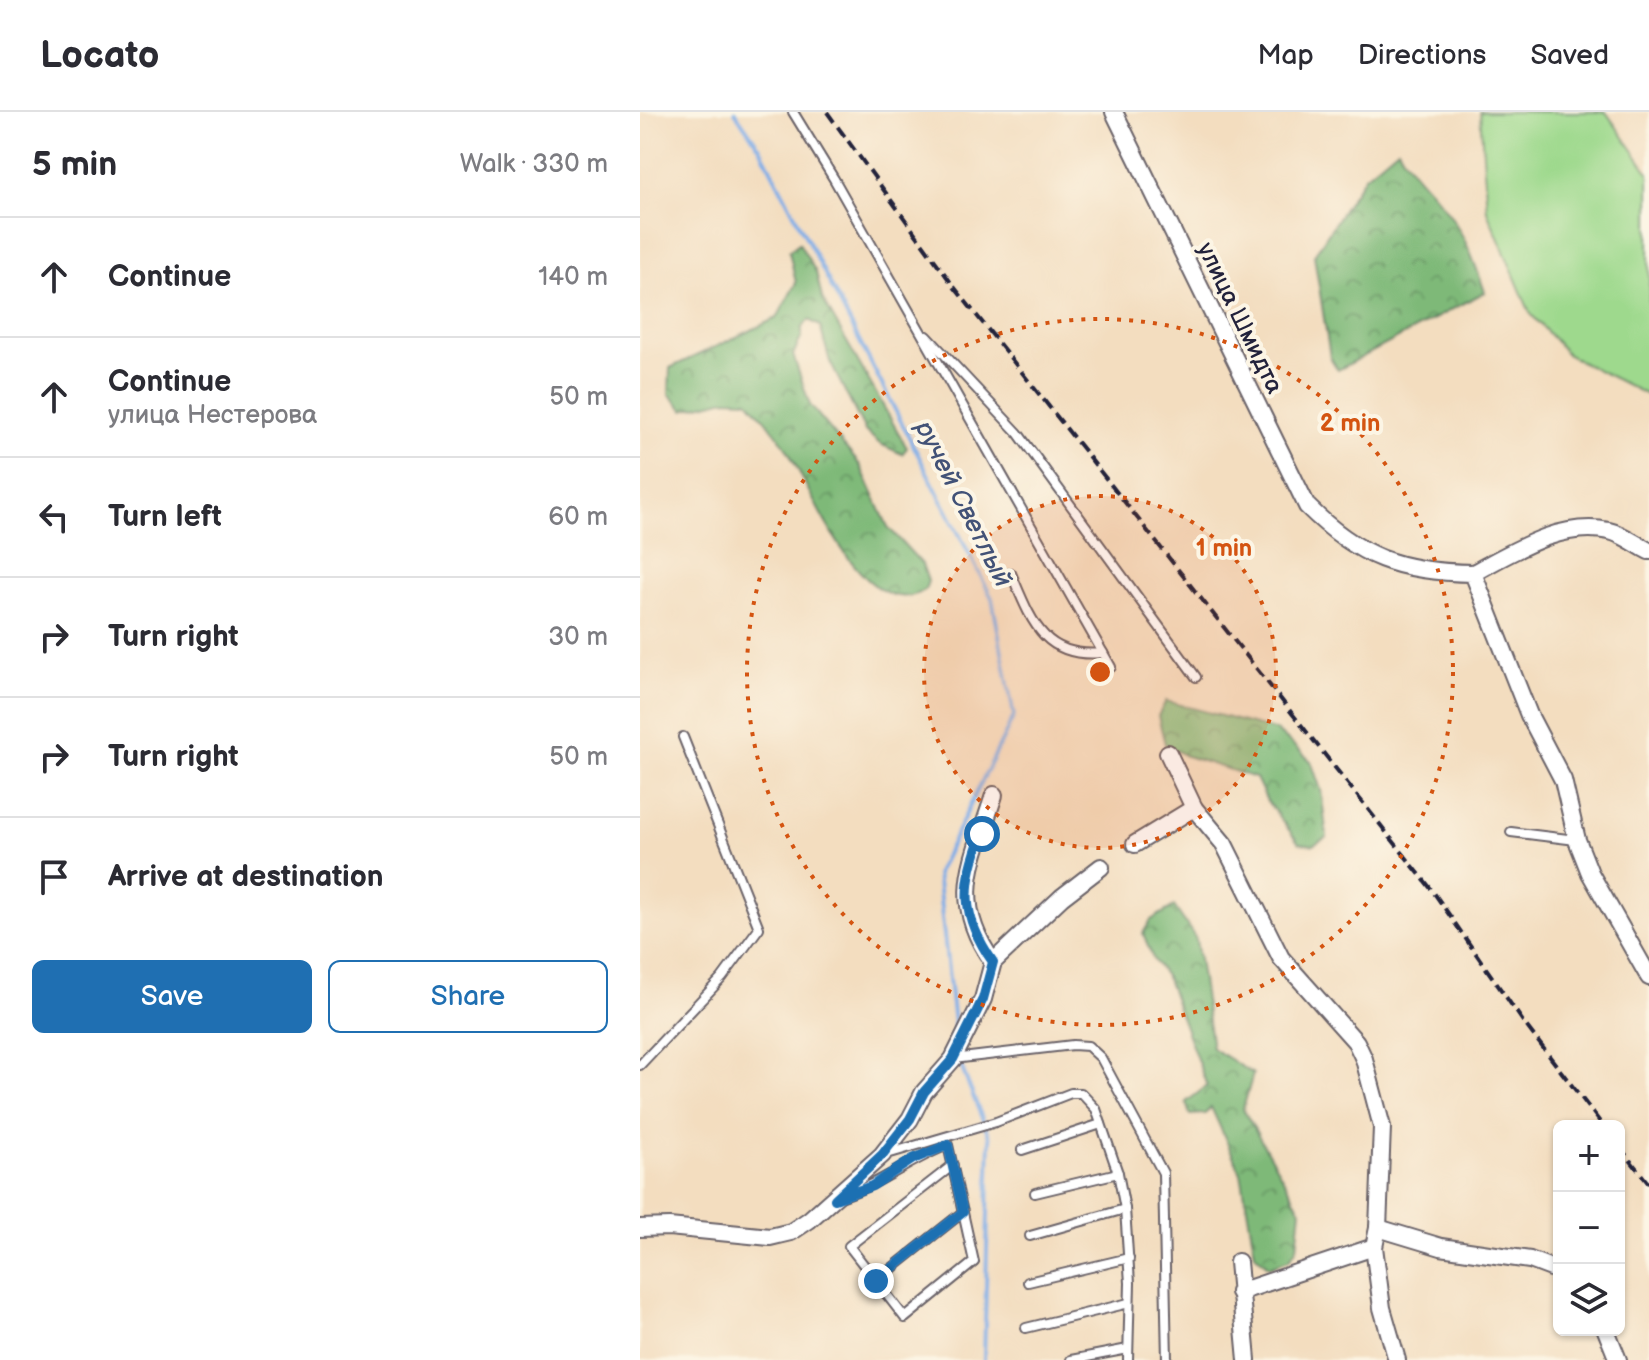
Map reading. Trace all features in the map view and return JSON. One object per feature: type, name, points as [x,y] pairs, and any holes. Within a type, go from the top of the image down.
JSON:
[{"type":"street","name":"улица Шмидта","points":[[1114,112],[1307,506],[1356,548],[1383,562],[1413,569],[1473,573]]},
{"type":"street","points":[[1649,551],[1611,531],[1572,529],[1518,548],[1473,573],[1529,715],[1563,780],[1577,840],[1590,873],[1649,977]]},
{"type":"street","points":[[1168,753],[1200,814],[1224,844],[1281,958],[1356,1042],[1364,1059],[1382,1127],[1378,1228],[1374,1247],[1382,1308],[1397,1360]]},
{"type":"street","points":[[993,962],[970,919],[966,897],[968,869],[994,795]]},
{"type":"street","points":[[1135,844],[1200,814]]},
{"type":"street","points":[[640,1228],[669,1227],[770,1237],[791,1232],[835,1199],[882,1155],[910,1119],[924,1092],[957,1058],[983,999],[993,962],[1062,897],[1101,867]]},
{"type":"street","points":[[1378,1228],[1441,1247],[1530,1260],[1553,1269]]},
{"type":"street","points":[[1239,1292],[1374,1247]]},
{"type":"street","points":[[1238,1262],[1247,1360]]},
{"type":"street","points":[[1608,1336],[1618,1360]]},
{"type":"lane","points":[[793,112],[1111,667]]},
{"type":"lane","points":[[917,325],[1018,433],[1196,677]]},
{"type":"lane","points":[[1011,573],[1031,618],[1047,642],[1083,655],[1103,653]]},
{"type":"lane","points":[[640,1065],[722,978],[759,928],[683,737]]},
{"type":"lane","points":[[1511,832],[1577,840]]},
{"type":"lane","points":[[957,1058],[1073,1045],[1088,1046],[1101,1058],[1163,1173],[1167,1360]]},
{"type":"lane","points":[[882,1155],[949,1138],[1071,1093],[1081,1093],[1096,1109],[1118,1173],[1125,1209],[1129,1258],[1128,1360]]},
{"type":"lane","points":[[1022,1150],[1101,1124]]},
{"type":"lane","points":[[835,1199],[872,1186],[913,1159],[948,1145],[953,1165],[974,1262],[905,1318],[849,1246],[953,1165]]},
{"type":"lane","points":[[1035,1193],[1118,1173]]},
{"type":"lane","points":[[1030,1236],[1125,1209]]},
{"type":"lane","points":[[876,1281],[963,1212]]},
{"type":"lane","points":[[1028,1282],[1129,1258]]},
{"type":"lane","points":[[1026,1328],[1129,1303]]},
{"type":"lane","points":[[1071,1360],[1128,1349]]},
{"type":"green space","points":[[1480,112],[1606,112],[1649,173],[1649,396],[1568,355],[1530,313],[1487,211]]},
{"type":"green space","points":[[1398,148],[1457,227],[1485,292],[1338,370],[1330,357],[1314,255],[1365,176]]},
{"type":"green space","points":[[799,243],[816,272],[822,298],[907,448],[902,454],[880,444],[865,431],[830,362],[820,326],[809,320],[802,327],[802,336],[793,355],[810,405],[860,465],[888,527],[922,564],[928,581],[925,590],[902,596],[881,589],[861,572],[825,521],[783,442],[748,400],[726,399],[684,410],[669,394],[670,368],[777,318],[796,283],[789,251]]},
{"type":"green space","points":[[1166,701],[1277,731],[1311,761],[1321,790],[1327,837],[1313,845],[1299,843],[1267,801],[1256,778],[1186,756],[1165,744],[1158,716]]},
{"type":"green space","points":[[1174,906],[1196,939],[1212,1048],[1253,1074],[1243,1109],[1301,1210],[1297,1248],[1289,1260],[1269,1267],[1255,1254],[1241,1173],[1211,1107],[1205,1114],[1190,1115],[1186,1102],[1207,1086],[1167,979],[1153,959],[1143,933],[1151,920]]},
{"type":"waterway","name":"ручей Светлый","points":[[735,112],[760,148],[992,598],[1014,716],[937,873],[956,1041]]},
{"type":"waterway","name":"ручей Светлый","points":[[959,1061],[990,1138],[984,1360]]},
{"type":"railway","points":[[827,112],[955,288],[1432,890],[1524,1023],[1598,1120]]},
{"type":"railway","points":[[1625,1154],[1649,1184]]},
{"type":"route","points":[[876,1281],[963,1212],[948,1145],[913,1159],[872,1186],[835,1199],[882,1155],[910,1119],[924,1092],[953,1059],[983,999],[993,962],[982,947],[970,919],[966,897],[968,869],[982,834]]}]
